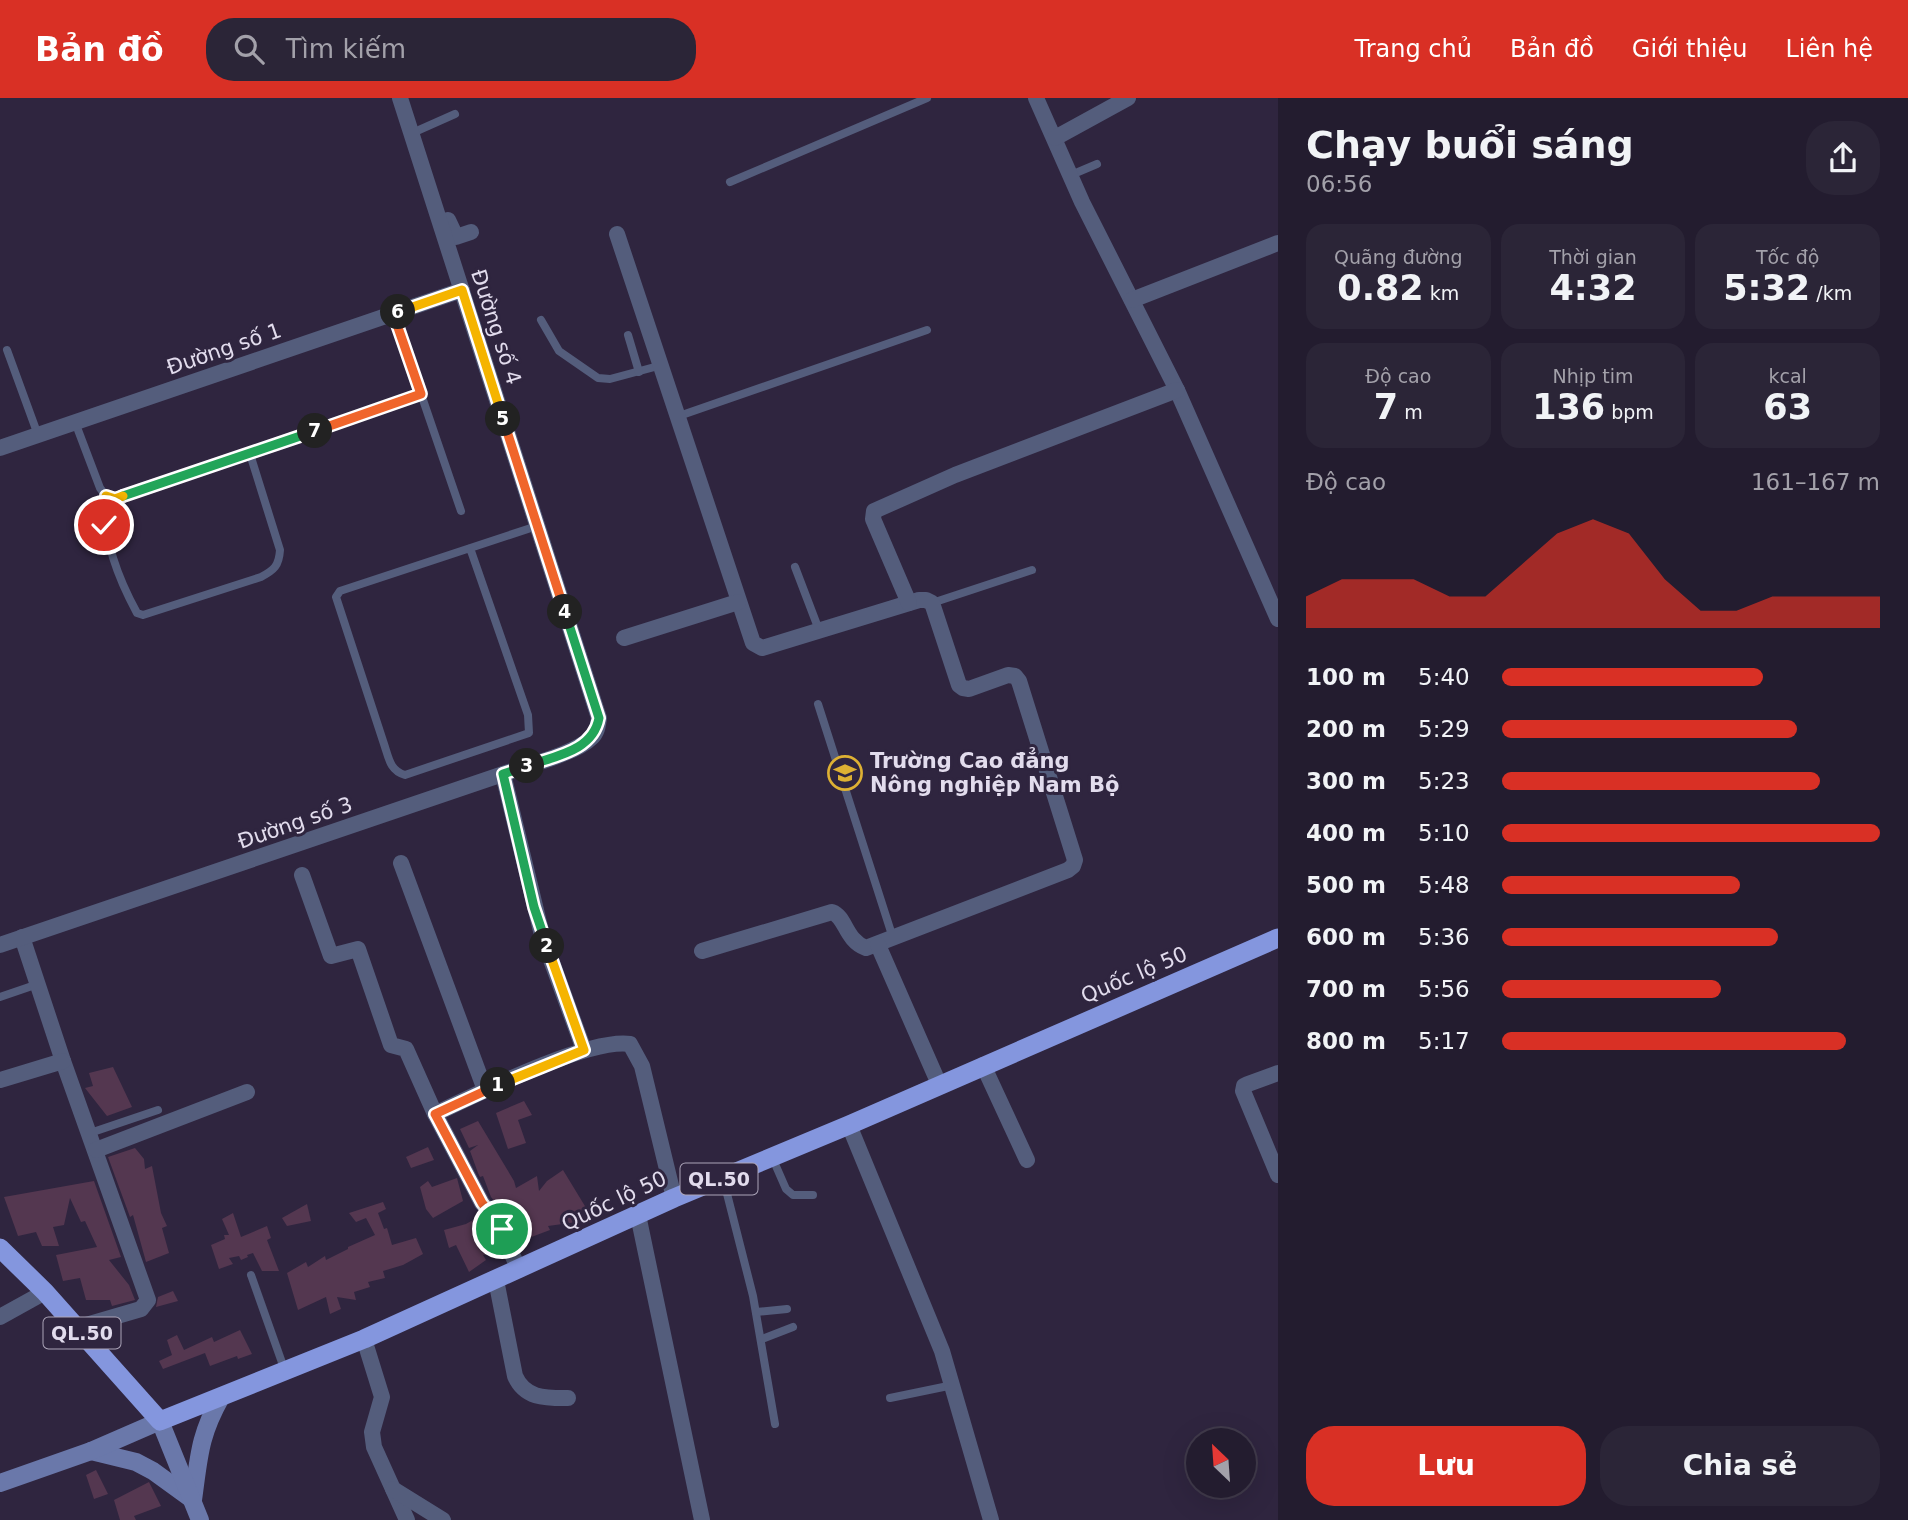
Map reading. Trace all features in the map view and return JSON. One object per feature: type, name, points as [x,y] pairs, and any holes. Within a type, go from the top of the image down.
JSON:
[{"type":"highway","name":"Quốc lộ 50","points":[[160,1421],[364,1339],[674,1198],[1278,939]]},
{"type":"highway","name":"QL.50","points":[[0,1248],[45,1292],[160,1421]]},
{"type":"main road","points":[[193,1500],[200,1445],[209,1419],[221,1397]]},
{"type":"main road","points":[[0,1483],[91,1451],[160,1421],[200,1520]]},
{"type":"main road","points":[[91,1451],[136,1462],[193,1500]]},
{"type":"street","name":"Đường số 4","points":[[400,98],[599,718],[597,730]]},
{"type":"street","points":[[409,98],[450,227],[456,237],[471,232]]},
{"type":"street","points":[[1035,98],[1061,135],[1073,174],[1105,250],[1177,390],[1278,619]]},
{"type":"street","points":[[1061,135],[1128,98]]},
{"type":"street","points":[[617,234],[679,416],[750,639],[756,647],[762,648],[909,603],[926,600],[932,603],[958,685],[969,689],[1008,675],[1015,676],[1019,681],[1075,860],[1068,870],[866,948],[846,932],[840,916],[832,912],[702,951]]},
{"type":"street","points":[[1132,300],[1278,243]]},
{"type":"street","name":"Đường số 1","points":[[0,448],[462,290]]},
{"type":"street","points":[[909,603],[873,519],[874,511],[955,475],[1177,390]]},
{"type":"street","points":[[624,638],[738,602]]},
{"type":"street","name":"Đường số 3","points":[[0,945],[579,747],[597,730]]},
{"type":"street","points":[[503,774],[542,935],[584,1050]]},
{"type":"street","points":[[401,863],[485,1090]]},
{"type":"street","points":[[302,875],[331,956],[358,949],[391,1045],[407,1049],[435,1114],[482,1203],[497,1220],[519,1270]]},
{"type":"street","points":[[22,937],[63,1061],[149,1300],[141,1309],[76,1328]]},
{"type":"street","points":[[886,941],[939,1084]]},
{"type":"street","points":[[435,1114],[485,1090],[584,1050],[630,1044],[642,1066],[674,1198]]},
{"type":"street","points":[[0,1080],[63,1061]]},
{"type":"street","points":[[984,1065],[1027,1160]]},
{"type":"street","points":[[1278,1073],[1244,1086],[1243,1091],[1278,1175]]},
{"type":"street","points":[[96,1150],[247,1092]]},
{"type":"street","points":[[849,1125],[942,1351],[992,1520]]},
{"type":"street","points":[[638,1215],[702,1520]]},
{"type":"street","points":[[496,1280],[519,1386],[534,1396],[568,1398]]},
{"type":"street","points":[[0,1317],[45,1292]]},
{"type":"street","points":[[364,1339],[382,1397],[372,1432],[374,1447],[407,1520]]},
{"type":"street","points":[[393,1489],[443,1520]]},
{"type":"lane","points":[[730,182],[927,98]]},
{"type":"lane","points":[[419,130],[455,114]]},
{"type":"lane","points":[[1073,174],[1093,166]]},
{"type":"lane","points":[[393,313],[461,512]]},
{"type":"lane","points":[[541,320],[559,351],[598,378],[610,379],[662,365]]},
{"type":"lane","points":[[679,416],[927,330]]},
{"type":"lane","points":[[628,335],[639,372]]},
{"type":"lane","points":[[7,350],[38,435]]},
{"type":"lane","points":[[75,422],[100,488],[106,496],[115,499],[421,394]]},
{"type":"lane","points":[[106,496],[104,515],[107,536],[137,613],[144,615],[261,577],[274,570],[280,561],[280,550],[250,454]]},
{"type":"lane","points":[[470,548],[528,715],[529,733],[405,775],[398,773],[392,768],[336,597],[340,591],[470,548],[537,526]]},
{"type":"lane","points":[[795,567],[819,630]]},
{"type":"lane","points":[[932,603],[1032,570]]},
{"type":"lane","points":[[818,704],[886,941]]},
{"type":"lane","points":[[0,997],[38,984]]},
{"type":"lane","points":[[90,1133],[158,1110]]},
{"type":"lane","points":[[772,1157],[790,1193],[813,1195]]},
{"type":"lane","points":[[723,1178],[762,1339],[775,1424]]},
{"type":"lane","points":[[251,1275],[285,1371]]},
{"type":"lane","points":[[756,1311],[787,1310]]},
{"type":"lane","points":[[762,1339],[793,1327]]},
{"type":"lane","points":[[890,1398],[953,1385]]},
{"type":"building","points":[[113,1067],[132,1107],[107,1116],[85,1088],[93,1086],[89,1073]]},
{"type":"building","points":[[524,1101],[532,1115],[518,1120],[526,1143],[508,1149],[496,1113]]},
{"type":"building","points":[[478,1121],[516,1188],[537,1176],[539,1191],[547,1181],[563,1170],[591,1216],[577,1222],[548,1226],[550,1230],[518,1242],[506,1215],[491,1197],[483,1176],[480,1177],[478,1173],[470,1151],[478,1145],[469,1148],[460,1129]]},
{"type":"building","points":[[428,1147],[434,1160],[411,1168],[406,1157]]},
{"type":"building","points":[[135,1148],[144,1159],[145,1169],[152,1166],[161,1213],[167,1226],[162,1228],[169,1253],[146,1262],[133,1215],[130,1217],[108,1157]]},
{"type":"building","points":[[457,1178],[463,1201],[433,1218],[426,1209],[420,1187],[428,1181],[432,1187]]},
{"type":"building","points":[[94,1181],[121,1257],[109,1260],[129,1285],[135,1300],[112,1306],[110,1300],[86,1300],[80,1278],[63,1281],[56,1255],[97,1247],[70,1198],[64,1225],[53,1227],[59,1246],[42,1246],[36,1232],[18,1236],[4,1197]]},
{"type":"building","points":[[383,1202],[386,1209],[378,1213],[384,1229],[387,1228],[392,1245],[416,1238],[423,1254],[403,1265],[383,1271],[385,1278],[368,1282],[370,1287],[354,1292],[356,1300],[337,1297],[341,1309],[330,1314],[326,1297],[298,1310],[287,1273],[306,1262],[308,1267],[325,1256],[326,1260],[375,1235],[366,1218],[356,1222],[349,1213]]},
{"type":"building","points":[[307,1204],[311,1221],[287,1226],[282,1218]]},
{"type":"building","points":[[233,1213],[241,1237],[267,1226],[271,1238],[267,1240],[279,1271],[262,1271],[253,1253],[241,1260],[239,1256],[229,1258],[233,1264],[219,1269],[211,1245],[225,1239],[224,1235],[229,1235],[222,1219]]},
{"type":"building","points":[[480,1216],[488,1226],[500,1253],[483,1255],[486,1260],[469,1272],[456,1245],[449,1248],[444,1230],[466,1224]]},
{"type":"building","points":[[173,1291],[178,1301],[156,1307],[158,1297]]},
{"type":"building","points":[[240,1330],[252,1354],[238,1359],[237,1356],[210,1366],[205,1353],[163,1369],[159,1361],[172,1355],[167,1340],[177,1335],[184,1350],[212,1337],[214,1342]]},
{"type":"building","points":[[96,1470],[108,1494],[94,1499],[86,1475]]},
{"type":"building","points":[[149,1482],[161,1506],[134,1516],[136,1520],[120,1520],[114,1500]]},
{"type":"place","name":"Trường Cao đẳng Nông nghiệp Nam Bộ","points":[[845,773]]},
{"type":"route","points":[[104,525],[106,496],[115,499],[421,394],[393,313],[462,290],[599,718],[597,730],[579,747],[503,774],[542,935],[584,1050],[485,1090],[435,1114],[482,1203],[502,1229]]}]
